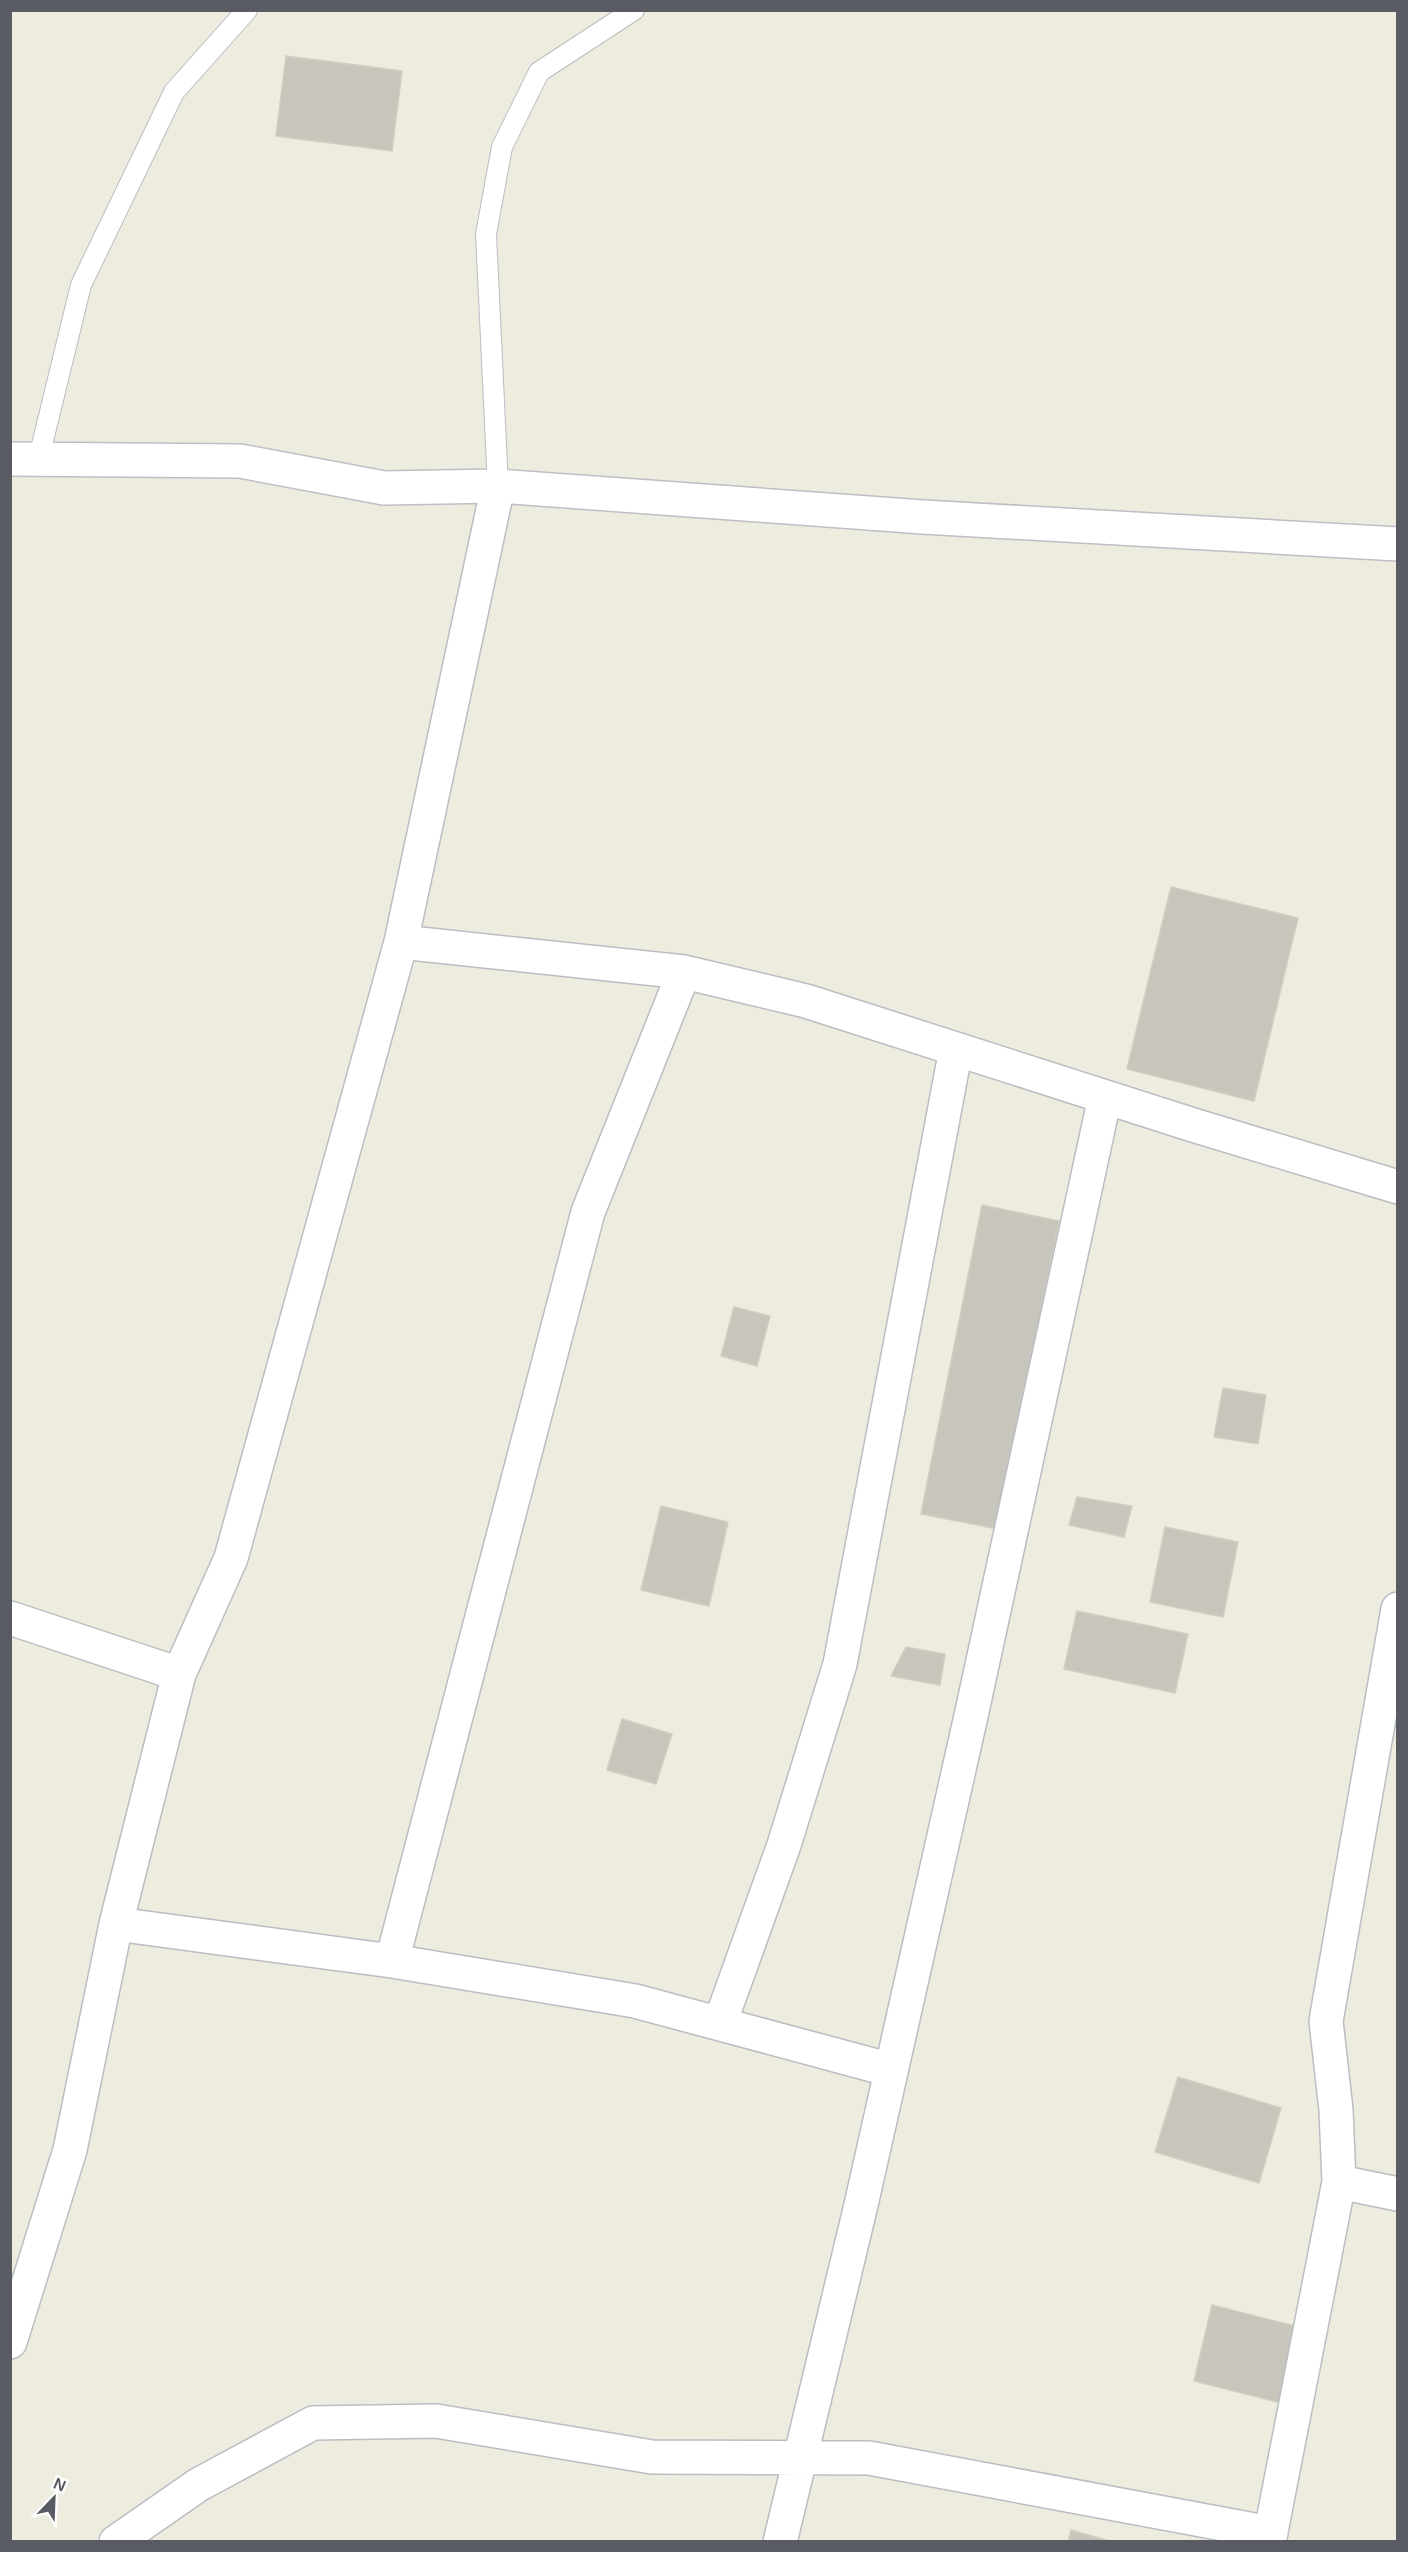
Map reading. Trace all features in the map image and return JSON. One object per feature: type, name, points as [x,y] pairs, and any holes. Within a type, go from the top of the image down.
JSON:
[{"type":"street","points":[[25,458],[240,461],[384,488],[498,486],[923,517],[1398,544]]},
{"type":"street","points":[[10,2342],[70,2150],[116,1924],[179,1674],[231,1558],[402,942],[498,486]]},
{"type":"street","points":[[402,942],[684,972],[806,1000],[1104,1097],[1398,1187]]},
{"type":"street","points":[[392,1961],[588,1212],[684,972]]},
{"type":"street","points":[[720,2023],[784,1845],[840,1664],[956,1049]]},
{"type":"street","points":[[780,2541],[802,2457],[891,2070],[1104,1097]]},
{"type":"street","points":[[116,2541],[198,2485],[313,2423],[436,2421],[652,2457],[869,2458],[1270,2537],[1339,2182],[1336,2110],[1326,2021],[1385,1753],[1398,1609]]},
{"type":"street","points":[[10,1618],[179,1674]]},
{"type":"street","points":[[116,1924],[392,1961],[635,2001],[891,2070]]},
{"type":"street","points":[[1339,2182],[1398,2194]]},
{"type":"lane","points":[[25,458],[81,285],[174,92],[247,10]]},
{"type":"lane","points":[[498,486],[486,234],[502,147],[539,72],[634,10]]},
{"type":"building","points":[[286,56],[402,71],[392,151],[276,136]]},
{"type":"building","points":[[1171,887],[1298,918],[1254,1101],[1127,1069]]},
{"type":"building","points":[[982,1205],[1059,1221],[998,1529],[921,1514]]},
{"type":"building","points":[[734,1307],[770,1316],[757,1366],[721,1356]]},
{"type":"building","points":[[1223,1388],[1266,1395],[1258,1444],[1214,1437]]},
{"type":"building","points":[[1077,1497],[1132,1506],[1124,1537],[1069,1525]]},
{"type":"building","points":[[661,1506],[728,1522],[709,1606],[641,1590]]},
{"type":"building","points":[[1165,1527],[1238,1542],[1223,1617],[1150,1602]]},
{"type":"building","points":[[1077,1611],[1188,1634],[1175,1693],[1064,1669]]},
{"type":"building","points":[[906,1647],[945,1654],[940,1685],[891,1676]]},
{"type":"building","points":[[622,1719],[672,1734],[656,1784],[607,1770]]},
{"type":"building","points":[[1178,2077],[1281,2108],[1259,2183],[1155,2152]]},
{"type":"building","points":[[1212,2305],[1299,2327],[1281,2403],[1194,2381]]},
{"type":"building","points":[[1071,2530],[1113,2542],[1068,2542]]}]
